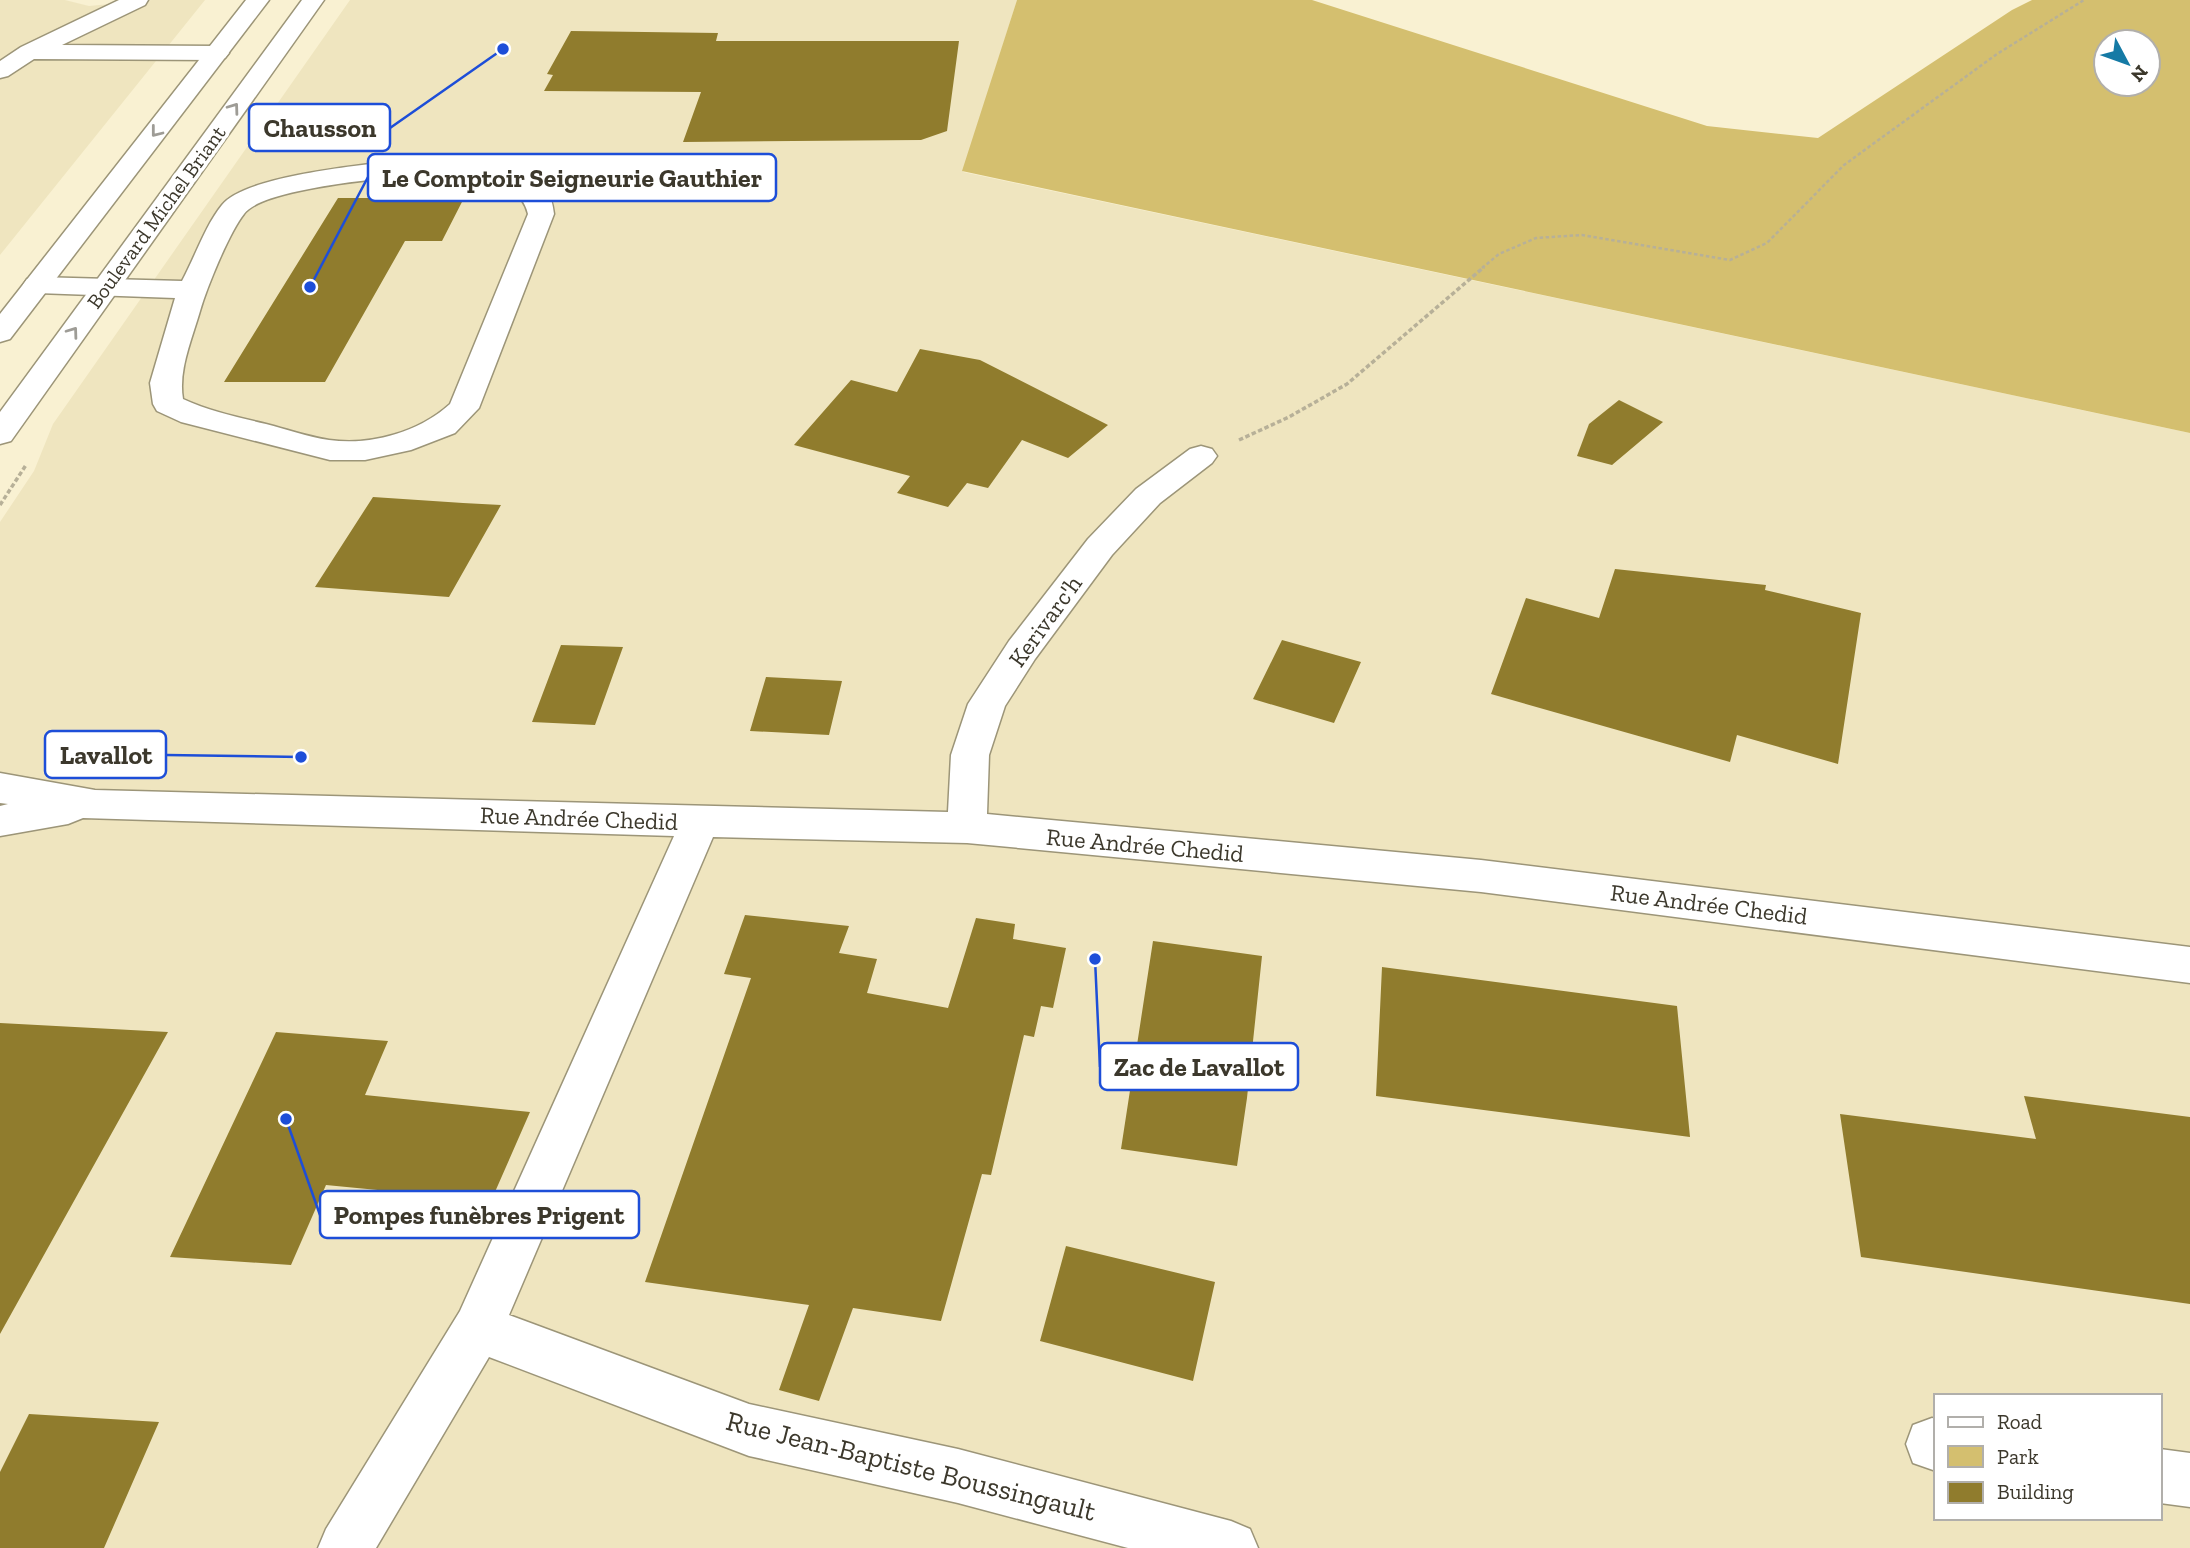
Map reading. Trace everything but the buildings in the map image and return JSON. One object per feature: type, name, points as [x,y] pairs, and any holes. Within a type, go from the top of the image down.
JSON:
[{"type":"street","points":[[0,71],[29,52],[137,0]]},
{"type":"street","name":"Boulevard Michel Briant","points":[[0,333],[258,0]]},
{"type":"street","name":"Boulevard Michel Briant","points":[[0,434],[313,0]]},
{"type":"street","points":[[29,52],[217,53]]},
{"type":"street","points":[[429,165],[465,166],[496,173],[523,184],[537,197],[541,214],[464,408],[444,426],[411,440],[365,450],[330,450],[192,415],[167,404],[164,383],[192,290],[233,208],[253,194],[288,185],[429,165]]},
{"type":"street","points":[[37,285],[192,290]]},
{"type":"street","name":"Kerivarc'h","points":[[967,828],[970,755],[987,704],[1036,630],[1100,547],[1148,496],[1201,456]]},
{"type":"street","name":"Rue Andrée Chedid","points":[[0,788],[95,805],[967,828],[1481,876],[2190,965]]},
{"type":"street","name":"Rue Andrée Chedid","points":[[0,821],[95,805]]},
{"type":"street","points":[[345,1548],[478,1328],[700,821]]},
{"type":"street","name":"Rue Jean-Baptiste Boussingault","points":[[478,1328],[749,1430],[958,1476],[1231,1548]]},
{"type":"street","points":[[2162,1476],[2190,1480]]},
{"type":"path","points":[[1201,456],[1289,417],[1347,384],[1499,254],[1536,238],[1582,235],[1730,260],[1767,243],[1844,165],[1997,54],[2084,0]]},
{"type":"shaded area","points":[[0,0],[65,0],[89,6],[152,0],[205,0],[0,255]]},
{"type":"shaded area","points":[[350,0],[1017,0],[963,172],[2190,433],[2190,1548],[0,1548],[0,522],[34,471],[53,424]]},
{"type":"green space","points":[[1017,0],[1312,0],[1707,126],[1818,138],[2012,10],[2032,0],[2190,0],[2190,433],[962,171]]},
{"type":"place","name":"Chausson","points":[[503,49]]},
{"type":"place","name":"Le Comptoir Seigneurie Gauthier","points":[[310,287]]},
{"type":"place","name":"Lavallot","points":[[301,757]]},
{"type":"place","name":"Zac de Lavallot","points":[[1095,959]]},
{"type":"place","name":"Pompes funèbres Prigent","points":[[286,1119]]}]
